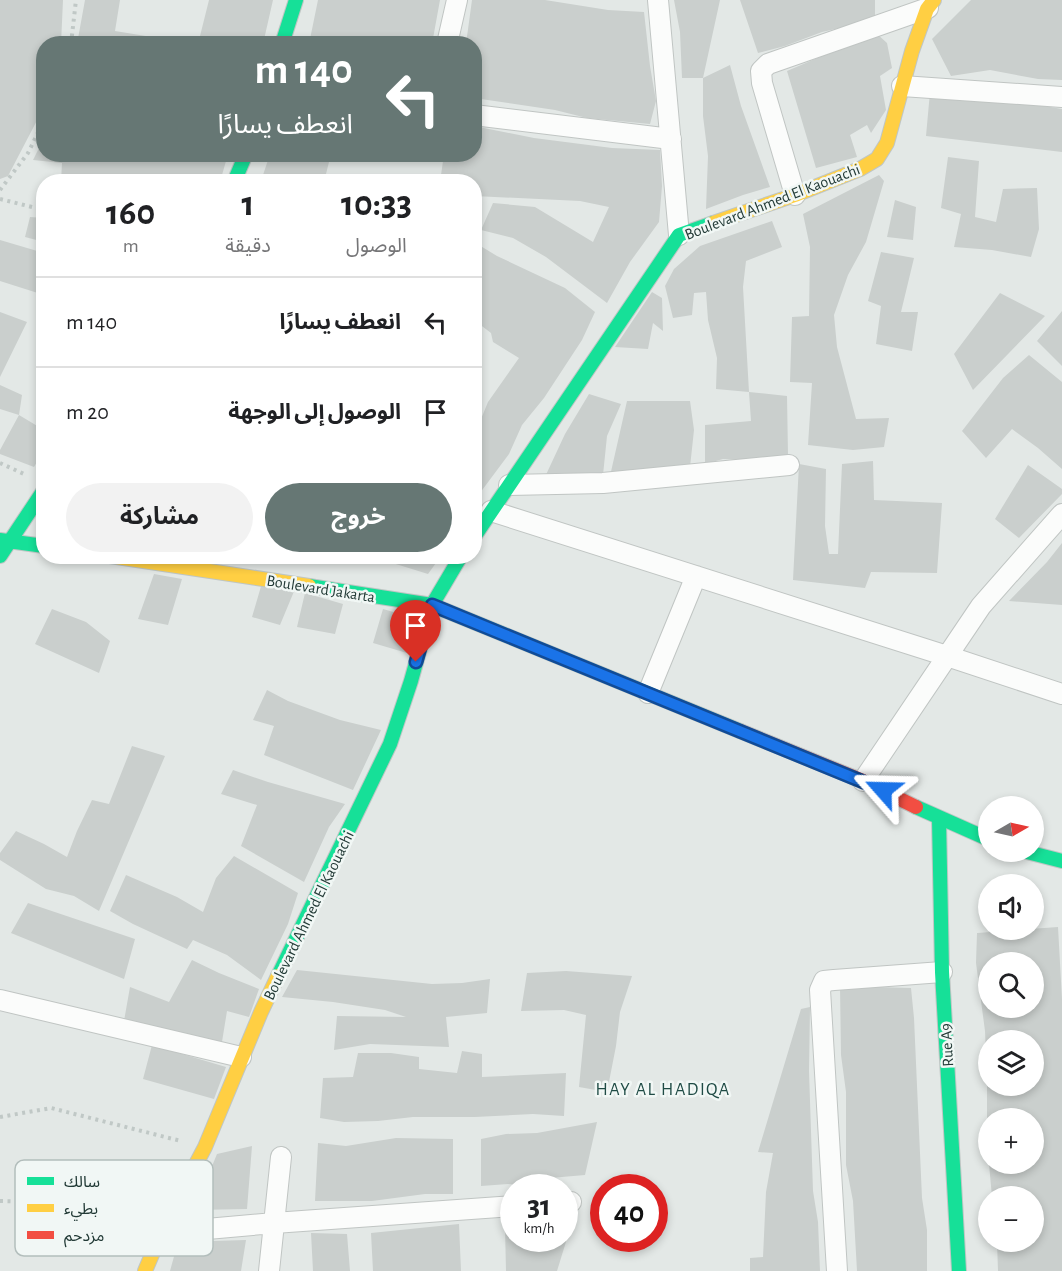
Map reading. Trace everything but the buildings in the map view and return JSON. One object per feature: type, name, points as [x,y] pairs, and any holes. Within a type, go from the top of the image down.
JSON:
[{"type":"street","points":[[285,36],[296,0]]},
{"type":"street","points":[[449,36],[457,0]]},
{"type":"street","points":[[655,1],[671,139],[679,235]]},
{"type":"street","points":[[795,195],[762,83],[761,71],[768,64],[931,4]]},
{"type":"street","name":"Boulevard Ahmed El Kaouachi","points":[[482,525],[679,235],[795,195],[860,170],[877,159],[887,143],[912,51],[931,4]]},
{"type":"street","points":[[902,86],[1062,97]]},
{"type":"street","points":[[482,116],[671,139]]},
{"type":"street","points":[[509,485],[603,483],[789,465]]},
{"type":"street","points":[[0,556],[4,541],[36,500]]},
{"type":"street","points":[[491,511],[1062,694]]},
{"type":"street","points":[[863,781],[981,606],[1062,514]]},
{"type":"street","points":[[4,541],[36,545]]},
{"type":"street","name":"Boulevard Jakarta","points":[[161,564],[432,605],[863,781],[939,819],[978,835]]},
{"type":"street","points":[[225,574],[231,564]]},
{"type":"street","name":"Boulevard Ahmed El Kaouachi","points":[[198,1160],[241,1057],[390,744],[411,681],[432,605],[456,564]]},
{"type":"street","points":[[648,693],[696,576]]},
{"type":"street","name":"Rue A9","points":[[939,819],[942,972],[959,1271]]},
{"type":"street","points":[[1044,856],[1062,861]]},
{"type":"street","points":[[837,1271],[820,990],[824,981],[942,972]]},
{"type":"street","points":[[0,1000],[241,1057]]},
{"type":"street","points":[[269,1271],[281,1157]]},
{"type":"street","points":[[213,1224],[274,1222],[500,1207]]},
{"type":"street","name":"Boulevard Ahmed El Kaouachi","points":[[145,1271],[152,1256]]},
{"type":"path","points":[[71,36],[76,0]]},
{"type":"path","points":[[0,190],[28,153],[36,136]]},
{"type":"path","points":[[0,199],[36,208]]},
{"type":"path","points":[[0,1117],[51,1108],[205,1147]]},
{"type":"path","points":[[0,1201],[15,1202]]},
{"type":"traffic: fast","points":[[285,36],[296,0]]},
{"type":"traffic: fast","points":[[237,174],[243,162]]},
{"type":"traffic: fast","points":[[482,525],[679,235],[713,223]]},
{"type":"traffic: fast","points":[[0,556],[36,502]]},
{"type":"traffic: fast","points":[[0,540],[36,545]]},
{"type":"traffic: fast","points":[[278,976],[390,744],[411,681],[432,605],[456,564]]},
{"type":"traffic: fast","points":[[309,586],[432,605],[740,731]]},
{"type":"traffic: fast","points":[[916,807],[978,835]]},
{"type":"traffic: fast","points":[[939,819],[942,972],[959,1271]]},
{"type":"traffic: fast","points":[[1044,856],[1062,861]]},
{"type":"traffic: slow","points":[[713,223],[795,195],[860,169],[877,159],[887,143],[912,51],[927,9],[934,0]]},
{"type":"traffic: slow","points":[[163,564],[309,586]]},
{"type":"traffic: slow","points":[[198,1160],[278,976]]},
{"type":"traffic: slow","points":[[145,1271],[151,1256]]},
{"type":"traffic: jam","points":[[740,731],[863,781],[916,807]]},
{"type":"district","name":"HAY AL HADIQA","points":[[663,1089]]},
{"type":"route","points":[[416,662],[432,605],[883,790]]}]
